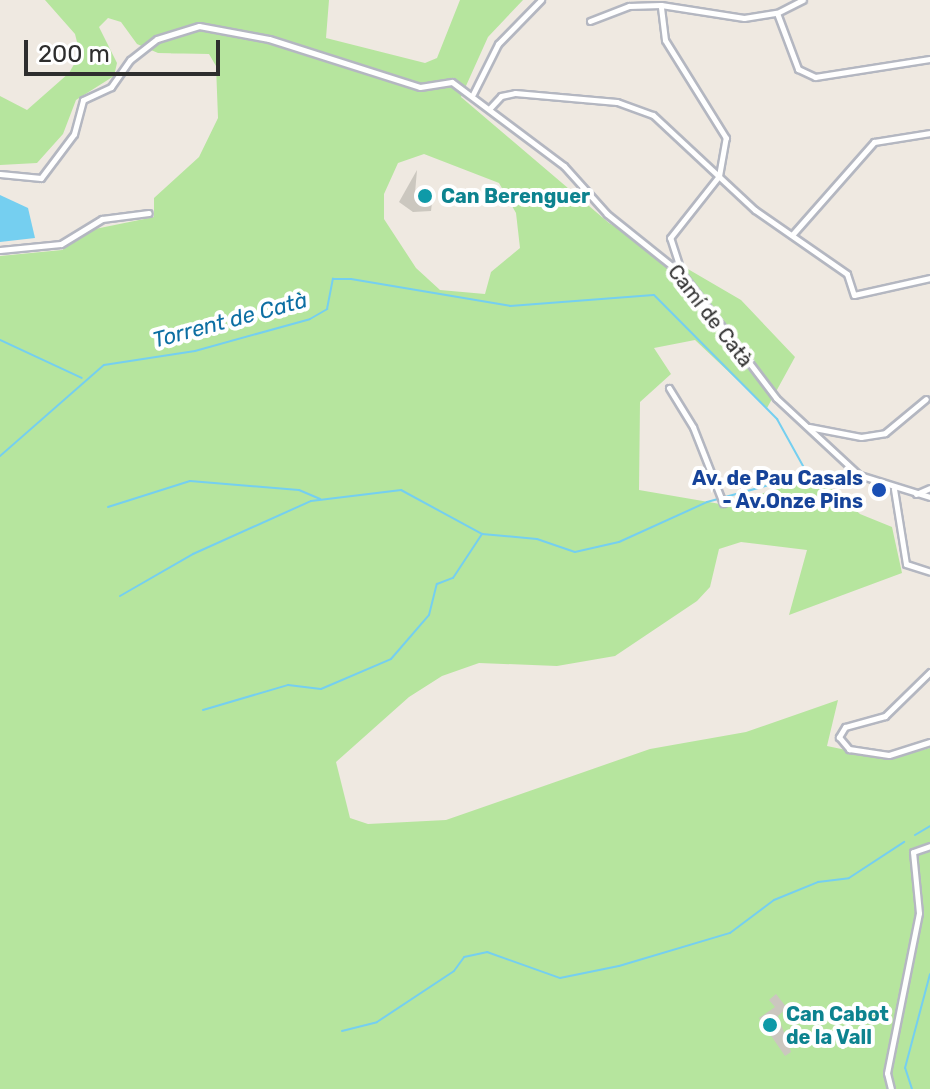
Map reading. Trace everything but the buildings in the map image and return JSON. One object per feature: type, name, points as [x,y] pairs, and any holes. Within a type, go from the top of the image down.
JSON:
[{"type":"street","points":[[473,94],[498,44],[541,0]]},
{"type":"street","points":[[696,7],[699,0]]},
{"type":"street","points":[[590,21],[629,6],[661,5],[696,7],[744,18],[777,13],[803,0]]},
{"type":"street","points":[[661,5],[665,40],[726,138],[719,176],[670,238],[682,274]]},
{"type":"street","points":[[777,13],[798,69],[815,77],[930,59]]},
{"type":"street","name":"Camí de Catà","points":[[0,174],[41,178],[74,134],[83,100],[111,87],[130,60],[157,39],[199,26],[269,39],[420,87],[452,82],[473,94],[564,166],[642,247],[682,274],[750,368],[859,475],[894,489]]},
{"type":"street","points":[[490,108],[501,96],[515,93],[617,102],[663,122],[719,176],[792,235],[847,274],[854,295],[930,278]]},
{"type":"street","points":[[792,235],[874,142],[930,133]]},
{"type":"street","points":[[0,250],[61,244],[102,219],[149,213]]},
{"type":"street","points":[[669,388],[693,427],[723,503]]},
{"type":"street","points":[[809,427],[861,437],[885,433],[926,399]]},
{"type":"street","points":[[916,494],[930,488]]},
{"type":"street","points":[[930,497],[894,489],[906,564],[930,572]]},
{"type":"street","points":[[930,672],[885,716],[845,727],[839,737],[849,749],[889,755],[930,742]]},
{"type":"street","points":[[891,1089],[887,1073],[919,913],[913,852],[930,846]]},
{"type":"green space","points":[[45,0],[329,0],[326,38],[425,63],[437,58],[460,0],[523,0],[488,37],[461,97],[609,223],[741,300],[795,357],[767,408],[695,340],[654,348],[671,374],[640,402],[639,490],[726,505],[817,476],[860,514],[892,527],[902,573],[789,615],[807,550],[741,542],[719,549],[710,587],[697,601],[615,656],[557,666],[479,663],[442,676],[409,697],[336,762],[350,818],[368,824],[446,820],[650,749],[746,732],[838,700],[827,746],[889,759],[930,748],[930,1089],[0,1089],[0,256],[62,250],[90,230],[154,217],[154,198],[199,157],[218,118],[216,66],[209,54],[158,53],[137,44],[121,22],[108,18],[99,27],[117,63],[114,76],[76,100],[63,134],[37,163],[0,165],[0,96],[27,110],[69,73],[80,54],[75,34]],"holes":[[[424,154],[499,183],[516,213],[520,248],[491,272],[485,294],[440,290],[416,268],[384,219],[384,194],[398,163]]]},
{"type":"water","points":[[0,195],[28,208],[35,238],[0,242]]},
{"type":"waterway","name":"Torrent de Catà","points":[[0,456],[104,365],[195,351],[310,319],[327,309],[333,279],[351,279],[510,306],[654,295],[777,419],[808,475],[820,480]]},
{"type":"waterway","points":[[0,340],[82,378]]},
{"type":"waterway","points":[[120,596],[193,554],[311,501],[401,490],[482,534],[537,539],[575,552],[619,542],[707,502],[806,475]]},
{"type":"waterway","points":[[108,507],[190,481],[299,490],[320,499]]},
{"type":"waterway","points":[[203,710],[288,685],[321,689],[391,659],[429,615],[437,584],[453,578],[482,534]]},
{"type":"waterway","points":[[915,835],[930,826]]},
{"type":"waterway","points":[[342,1031],[377,1022],[454,971],[464,957],[487,952],[560,978],[619,966],[730,933],[774,900],[818,882],[849,878],[904,842]]},
{"type":"waterway","points":[[912,1089],[905,1068],[930,974]]},
{"type":"place","name":"Can Berenguer","points":[[425,196]]},
{"type":"place","name":"Av. de Pau Casals - Av.Onze Pins","points":[[879,490]]},
{"type":"place","name":"Can Cabot de la Vall","points":[[770,1025]]}]
